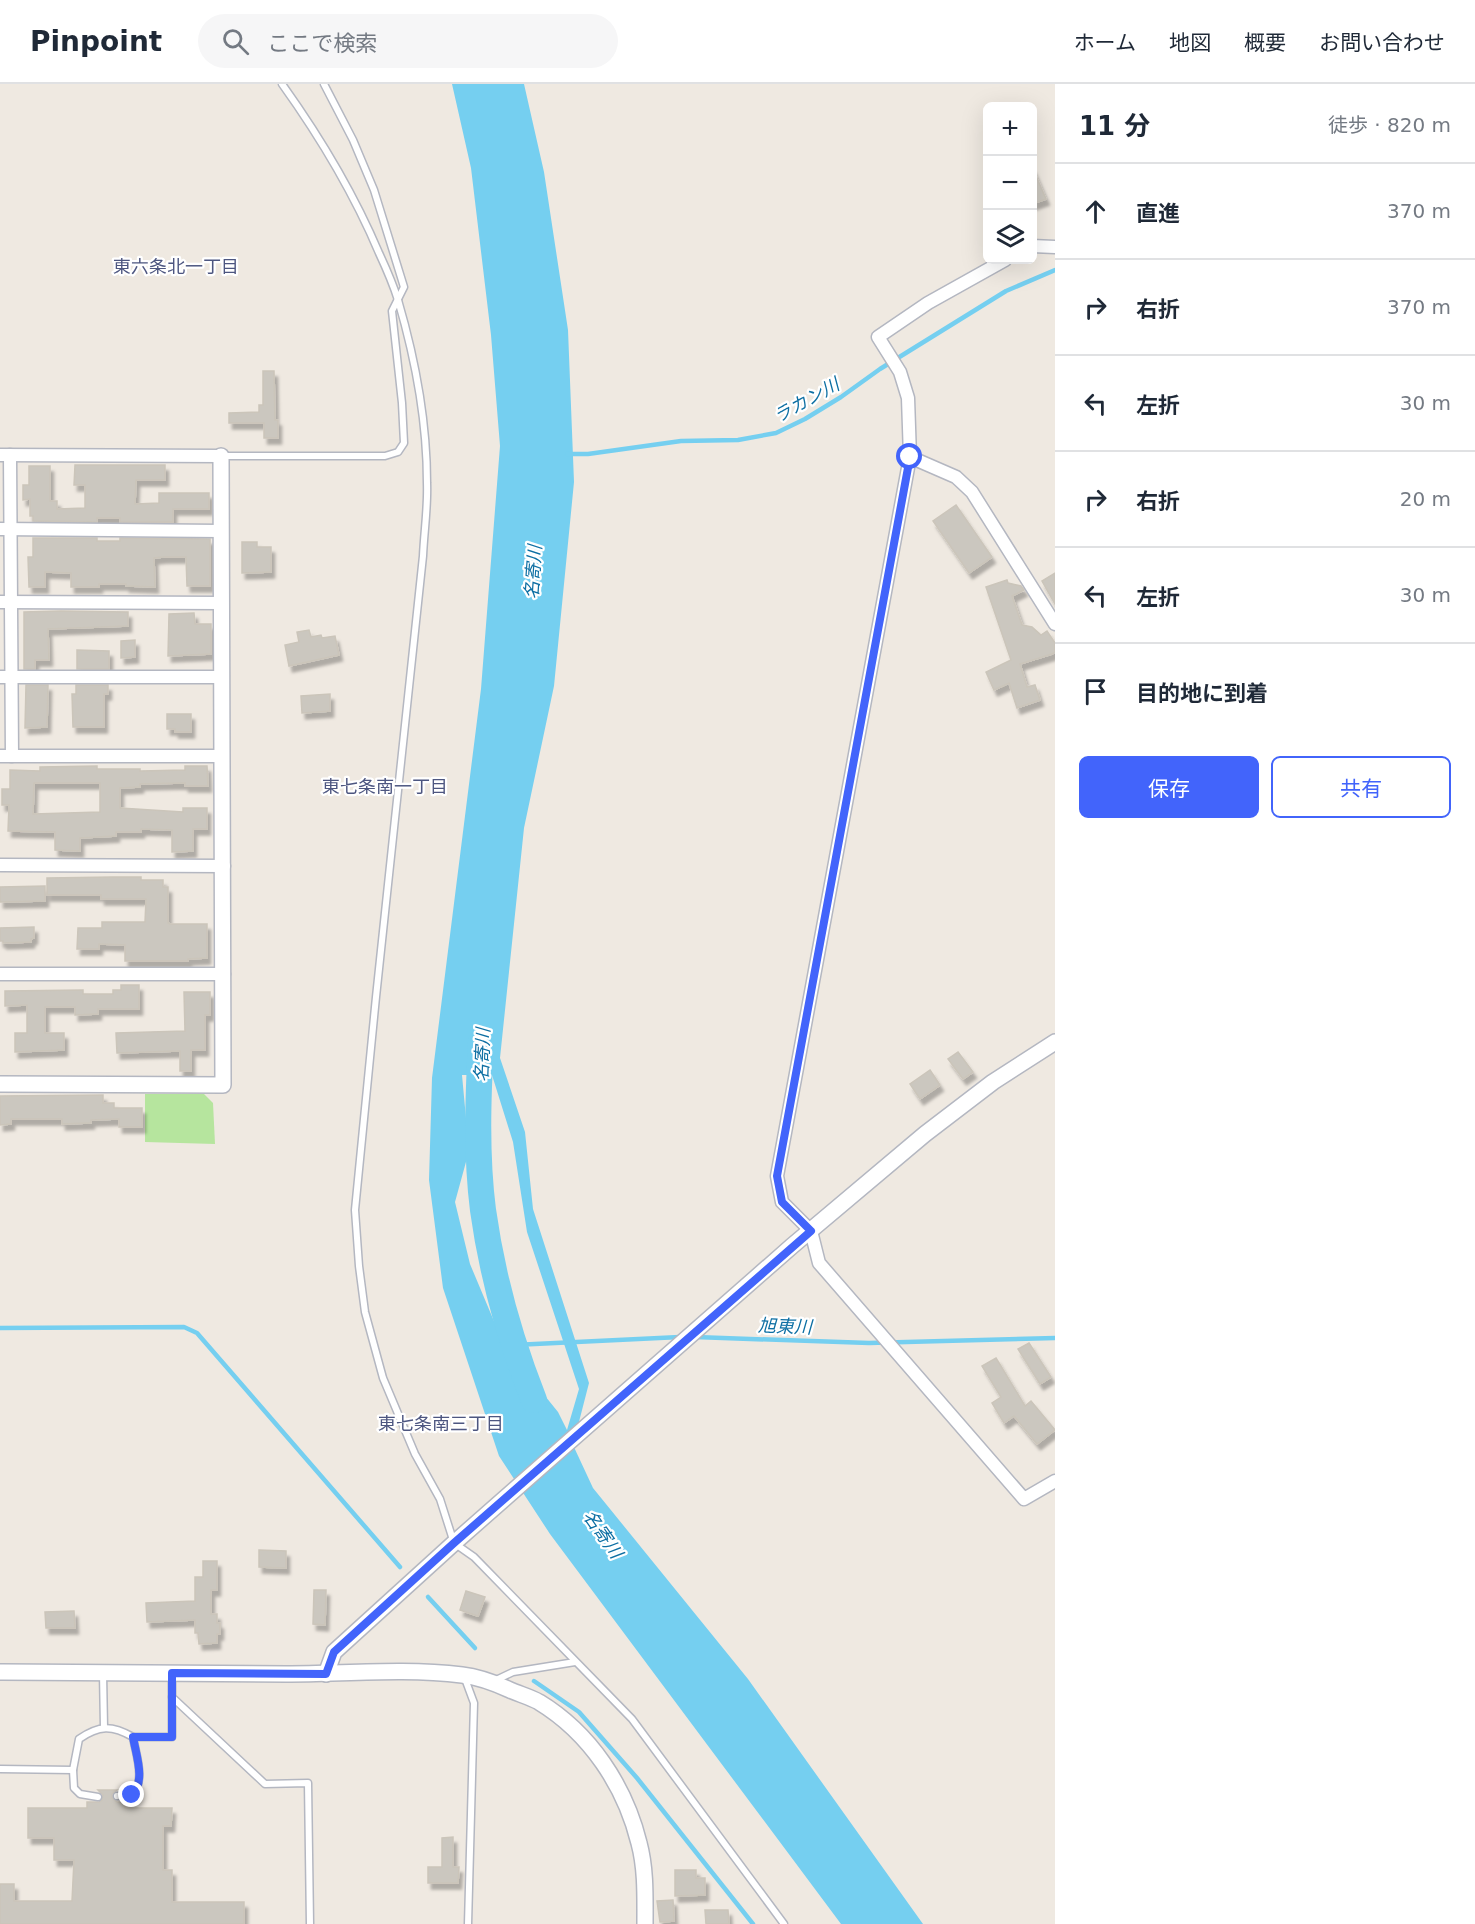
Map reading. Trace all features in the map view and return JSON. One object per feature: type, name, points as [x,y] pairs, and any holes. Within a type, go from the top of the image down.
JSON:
[{"type":"street","points":[[1037,246],[1055,247]]},
{"type":"street","points":[[998,264],[928,303],[878,337],[900,372],[908,398],[910,457],[777,1176],[782,1202],[811,1231],[819,1263],[1024,1499],[1055,1481]]},
{"type":"street","points":[[0,1084],[223,1085],[224,974],[221,456],[5,455],[6,756],[222,756]]},
{"type":"street","points":[[910,457],[956,477],[972,492],[1055,624]]},
{"type":"street","points":[[5,530],[221,531]]},
{"type":"street","points":[[6,602],[222,603]]},
{"type":"street","points":[[6,677],[222,677]]},
{"type":"street","points":[[0,865],[224,866]]},
{"type":"street","points":[[0,974],[224,974]]},
{"type":"street","points":[[326,1674],[334,1652],[454,1543],[792,1246],[925,1134],[993,1082],[1055,1042]]},
{"type":"street","points":[[0,1672],[326,1674],[419,1672],[464,1675],[491,1682],[538,1702],[570,1724],[614,1779],[639,1842],[643,1865],[645,1924]]},
{"type":"lane","points":[[282,84],[330,158],[365,220],[398,299],[414,368],[424,426],[428,484],[415,635],[375,997],[355,1210],[358,1266],[365,1312],[383,1378],[414,1454],[440,1499],[454,1543],[474,1557],[632,1719],[784,1924]]},
{"type":"lane","points":[[221,456],[385,456],[398,452],[404,443],[392,311],[404,286],[374,190],[353,140],[324,84]]},
{"type":"lane","points":[[491,1682],[513,1672],[575,1662]]},
{"type":"lane","points":[[104,1673],[104,1728]]},
{"type":"lane","points":[[98,1797],[80,1794],[74,1788],[73,1770],[79,1739],[91,1731],[104,1728],[122,1731],[133,1737],[172,1737],[172,1673]]},
{"type":"lane","points":[[464,1675],[474,1703],[468,1924]]},
{"type":"lane","points":[[172,1697],[265,1784],[308,1783],[310,1924]]},
{"type":"lane","points":[[117,1796],[132,1795],[138,1789],[140,1780],[133,1737]]},
{"type":"lane","points":[[0,1769],[73,1770]]},
{"type":"green space","points":[[145,1094],[204,1094],[213,1103],[215,1144],[145,1142]]},
{"type":"water","points":[[452,84],[524,84],[544,172],[568,330],[574,482],[554,686],[524,828],[500,1058],[525,1132],[533,1209],[589,1383],[573,1445],[593,1488],[748,1679],[923,1924],[841,1924],[550,1534],[499,1456],[443,1288],[429,1180],[432,1078],[481,689],[500,446],[491,335],[471,168]],"holes":[[[462,1075],[492,1075],[513,1142],[527,1232],[579,1389],[567,1430],[558,1412],[504,1345],[470,1264],[455,1202],[469,1151]]]},
{"type":"building","points":[[1037,178],[1046,199],[1037,202]]},
{"type":"building","points":[[263,371],[274,371],[275,420],[278,420],[278,438],[264,438],[264,423],[229,423],[229,413],[259,412],[259,405],[263,405]]},
{"type":"building","points":[[75,465],[165,465],[165,480],[136,480],[135,504],[159,503],[159,493],[209,493],[209,509],[173,509],[173,522],[120,522],[120,518],[97,518],[97,522],[33,521],[33,516],[30,516],[30,499],[23,500],[23,485],[29,485],[29,466],[50,466],[50,501],[57,501],[57,509],[85,508],[85,485],[74,485]]},
{"type":"building","points":[[956,505],[992,557],[969,573],[933,521]]},
{"type":"building","points":[[33,538],[97,538],[97,541],[120,541],[120,538],[210,539],[210,586],[187,586],[186,557],[164,557],[154,558],[155,587],[99,584],[99,587],[71,587],[71,573],[45,572],[45,587],[29,587],[28,557],[33,557]]},
{"type":"building","points":[[242,542],[257,542],[257,547],[271,547],[271,572],[242,573]]},
{"type":"building","points":[[1055,573],[1055,604],[1042,581]]},
{"type":"building","points":[[1007,580],[1008,583],[1021,586],[1024,590],[1012,596],[1022,625],[1032,627],[1041,635],[1047,631],[1055,643],[1055,652],[1052,654],[1020,664],[1027,687],[1035,685],[1040,700],[1017,708],[1009,683],[994,690],[986,672],[1011,660],[986,587]]},
{"type":"building","points":[[24,612],[128,612],[128,626],[48,629],[49,660],[35,660],[35,669],[24,669]]},
{"type":"building","points":[[194,613],[195,624],[211,624],[211,654],[168,656],[169,614]]},
{"type":"building","points":[[309,630],[311,637],[335,636],[339,655],[289,666],[285,645],[299,642],[297,632]]},
{"type":"building","points":[[135,640],[135,657],[121,658],[121,641]]},
{"type":"building","points":[[77,650],[109,651],[109,669],[77,669]]},
{"type":"building","points":[[26,685],[48,685],[47,727],[25,728]]},
{"type":"building","points":[[76,685],[108,685],[108,694],[104,694],[104,727],[73,727],[72,694],[76,694]]},
{"type":"building","points":[[330,694],[330,711],[302,713],[301,696]]},
{"type":"building","points":[[167,714],[191,714],[191,732],[175,732],[175,729],[167,729]]},
{"type":"building","points":[[97,766],[97,769],[140,769],[140,771],[185,770],[185,766],[207,766],[208,786],[185,786],[185,783],[140,784],[140,787],[120,788],[120,808],[183,812],[183,808],[207,808],[207,829],[193,829],[193,851],[172,852],[172,830],[141,829],[141,832],[116,832],[116,836],[80,838],[80,851],[55,850],[55,832],[8,831],[9,805],[2,805],[2,789],[10,789],[10,770],[40,771],[40,767]],"holes":[[[34,783],[100,783],[100,812],[33,814]]]},
{"type":"building","points":[[141,877],[141,880],[163,880],[163,887],[168,887],[168,923],[207,924],[207,958],[188,959],[188,961],[125,961],[125,945],[99,944],[99,949],[77,949],[78,928],[102,928],[102,922],[145,922],[146,899],[101,899],[101,895],[47,895],[47,878]]},
{"type":"building","points":[[45,886],[45,901],[0,902],[0,887]]},
{"type":"building","points":[[34,927],[34,938],[31,942],[3,943],[0,941],[0,928]]},
{"type":"building","points":[[121,985],[139,985],[139,1009],[98,1009],[98,1014],[75,1015],[75,1007],[45,1007],[45,1033],[64,1033],[64,1050],[15,1052],[15,1033],[27,1033],[27,1005],[5,1006],[5,991],[83,990],[83,994],[113,994],[113,990],[121,990]]},
{"type":"building","points":[[184,992],[210,992],[210,1015],[205,1015],[205,1050],[191,1050],[191,1071],[180,1071],[180,1051],[117,1053],[116,1033],[185,1031]]},
{"type":"building","points":[[958,1052],[973,1072],[963,1079],[948,1059]]},
{"type":"building","points":[[930,1070],[940,1085],[920,1099],[910,1084]]},
{"type":"building","points":[[103,1095],[103,1103],[114,1103],[114,1108],[142,1108],[142,1127],[119,1127],[119,1119],[62,1124],[62,1119],[11,1119],[11,1124],[0,1125],[0,1096]]},
{"type":"building","points":[[1029,1343],[1051,1377],[1040,1384],[1018,1349]]},
{"type":"building","points":[[996,1358],[1025,1406],[1031,1401],[1055,1430],[1037,1444],[1014,1416],[1004,1423],[992,1403],[1001,1397],[982,1366]]},
{"type":"building","points":[[259,1550],[286,1551],[286,1568],[259,1567]]},
{"type":"building","points":[[203,1561],[217,1561],[217,1590],[211,1590],[211,1614],[217,1614],[217,1623],[220,1623],[217,1643],[199,1644],[198,1633],[195,1633],[195,1620],[147,1622],[146,1603],[195,1601],[195,1577],[203,1577]]},
{"type":"building","points":[[314,1590],[326,1590],[325,1625],[313,1624]]},
{"type":"building","points":[[466,1591],[485,1597],[478,1616],[460,1610]]},
{"type":"building","points":[[74,1611],[75,1628],[46,1628],[45,1612]]},
{"type":"building","points":[[98,1790],[117,1790],[112,1794],[112,1798],[117,1802],[125,1802],[125,1808],[172,1808],[171,1826],[163,1826],[163,1870],[172,1870],[172,1902],[244,1902],[244,1924],[0,1924],[0,1884],[14,1884],[14,1901],[72,1901],[74,1860],[54,1860],[54,1838],[28,1838],[28,1808],[87,1808],[87,1802],[102,1800],[103,1795]]},
{"type":"building","points":[[453,1837],[453,1867],[459,1867],[458,1883],[428,1883],[428,1867],[442,1867],[442,1838]]},
{"type":"building","points":[[675,1870],[696,1870],[696,1878],[705,1878],[705,1895],[675,1896]]},
{"type":"building","points":[[673,1900],[674,1921],[660,1922],[657,1901]]},
{"type":"building","points":[[705,1910],[728,1910],[729,1924],[706,1924]]},
{"type":"waterway","name":"ラカン川","points":[[567,454],[588,454],[681,441],[738,440],[776,433],[805,419],[841,397],[880,369],[1006,291],[1055,270]]},
{"type":"waterway","name":"名寄川","points":[[481,1042],[478,1147],[483,1210],[491,1259],[503,1306],[534,1400]]},
{"type":"waterway","points":[[0,1328],[184,1327],[197,1333],[400,1567]]},
{"type":"waterway","name":"旭東川","points":[[514,1345],[680,1337]]},
{"type":"waterway","name":"旭東川","points":[[695,1337],[869,1343],[1055,1338]]},
{"type":"waterway","points":[[428,1597],[475,1648]]},
{"type":"waterway","points":[[534,1681],[579,1712],[637,1778],[753,1924]]},
{"type":"district","name":"東六条北一丁目","points":[[176,266]]},
{"type":"district","name":"東七条南一丁目","points":[[385,786]]},
{"type":"district","name":"東七条南三丁目","points":[[441,1423]]},
{"type":"route","points":[[132,1795],[138,1789],[140,1780],[133,1737],[172,1737],[172,1673],[326,1674],[334,1652],[454,1543],[811,1231],[782,1202],[777,1176],[910,457]]}]
